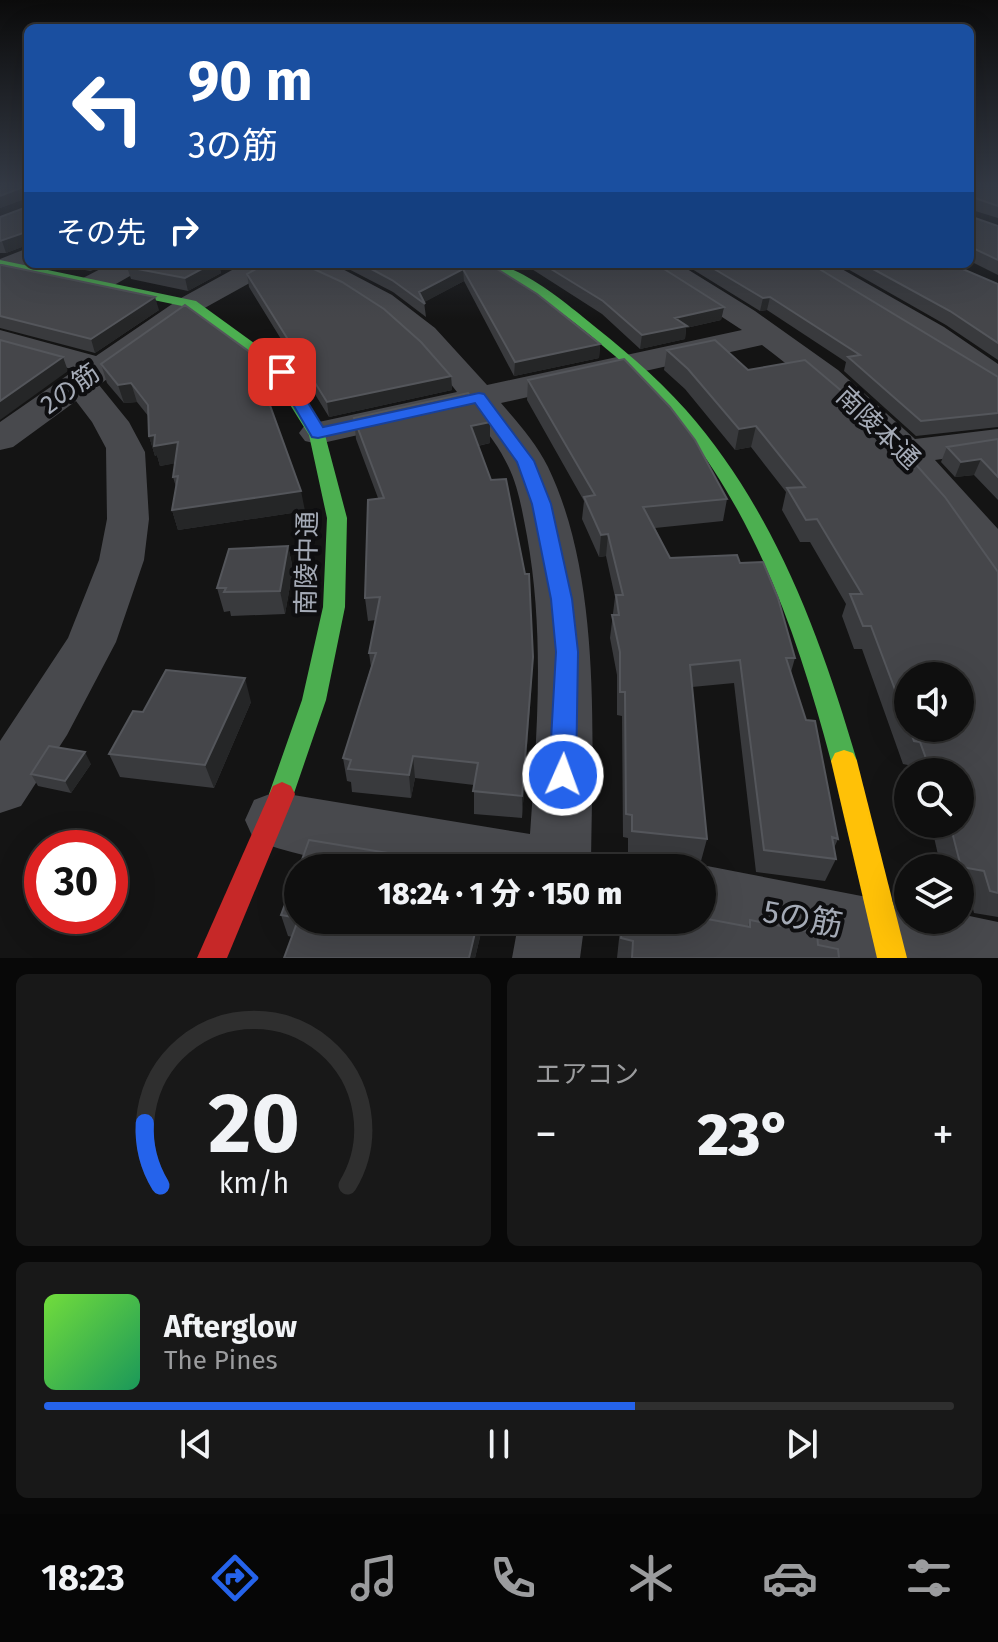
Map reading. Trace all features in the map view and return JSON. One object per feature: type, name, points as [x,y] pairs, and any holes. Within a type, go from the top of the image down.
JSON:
[{"type":"street","name":"南陵中通","points":[[26,268],[191,304],[241,333],[263,351],[290,383],[318,433],[333,493],[338,535],[334,614],[326,661],[275,820],[212,958]]},
{"type":"street","points":[[93,284],[123,268]]},
{"type":"street","name":"2の筋","points":[[0,439],[191,304],[256,268]]},
{"type":"street","points":[[317,268],[370,294],[414,325],[458,367],[526,461],[554,553],[567,652],[560,854]]},
{"type":"street","points":[[502,268],[574,312],[638,364],[714,456],[764,536],[788,584],[835,718],[890,946]]},
{"type":"street","name":"南陵本通","points":[[666,268],[768,334],[848,396],[907,452],[998,558]]},
{"type":"street","points":[[820,268],[933,334],[998,379]]},
{"type":"street","points":[[318,433],[768,334]]},
{"type":"street","points":[[0,339],[90,376],[97,401],[126,450],[131,503],[122,564],[91,641],[32,743],[0,787]]},
{"type":"street","points":[[907,452],[998,440]]},
{"type":"street","points":[[275,820],[470,854]]},
{"type":"street","name":"5の筋","points":[[716,902],[890,946],[998,956]]},
{"type":"street","points":[[546,958],[550,934]]},
{"type":"building","points":[[0,230],[24,230],[24,234],[0,241]]},
{"type":"building","points":[[974,230],[998,230],[998,260],[975,249]]},
{"type":"building","points":[[0,265],[155,297],[91,339],[0,316]]},
{"type":"building","points":[[132,268],[204,268],[185,278]]},
{"type":"building","points":[[258,268],[312,268],[342,282],[384,309],[421,342],[451,376],[327,402],[247,274]]},
{"type":"building","points":[[370,268],[495,268],[537,294],[600,344],[515,362],[463,269],[419,292],[425,304]]},
{"type":"building","points":[[549,268],[662,268],[724,307],[675,318],[687,326],[642,335],[603,301]]},
{"type":"building","points":[[713,268],[818,268],[998,377],[998,413],[921,421],[848,357],[860,355],[770,297],[763,298]]},
{"type":"building","points":[[871,268],[960,268],[998,284],[998,343],[950,311]]},
{"type":"building","points":[[185,305],[251,353],[301,491],[172,510],[178,476],[173,477],[178,442],[154,446],[155,435],[149,436],[148,405],[131,383],[118,385],[101,364]]},
{"type":"building","points":[[0,340],[63,357],[0,401]]},
{"type":"building","points":[[715,340],[748,370],[805,360],[857,404],[911,459],[945,497],[998,572],[998,893],[990,891],[984,871],[974,869],[974,854],[958,854],[954,838],[974,838],[974,758],[926,758],[920,742],[974,742],[974,662],[894,662],[894,687],[871,626],[863,626],[850,594],[862,594],[817,519],[806,520],[787,488],[805,487],[756,426],[739,429],[688,369],[667,350]]},
{"type":"building","points":[[624,359],[670,407],[695,440],[727,499],[643,507],[670,558],[737,555],[740,563],[763,562],[778,598],[795,658],[786,658],[806,720],[815,721],[838,839],[832,837],[836,859],[764,850],[740,660],[690,665],[707,839],[632,831],[632,815],[626,814],[625,692],[620,692],[620,652],[612,615],[619,615],[616,595],[623,595],[608,534],[601,535],[584,497],[595,495],[528,380]]},
{"type":"building","points":[[468,393],[490,422],[471,426],[491,480],[506,479],[525,574],[529,574],[533,657],[522,796],[473,791],[478,763],[413,756],[409,775],[348,769],[351,760],[343,758],[376,653],[369,653],[380,597],[365,598],[368,500],[384,498],[354,418]]},
{"type":"building","points":[[998,439],[998,477],[981,459],[961,462],[947,447]]},
{"type":"building","points":[[288,546],[280,591],[224,592],[226,588],[217,588],[229,549]]},
{"type":"building","points":[[166,670],[245,678],[205,765],[109,754],[133,711],[143,712]]},
{"type":"building","points":[[49,746],[85,752],[65,781],[31,774]]},
{"type":"building","points":[[309,840],[392,854],[304,854]]},
{"type":"building","points":[[750,920],[817,933],[818,945],[838,949],[839,958],[632,958],[633,941],[621,938],[621,934],[716,934],[716,921],[750,927]]},
{"type":"building","points":[[293,934],[475,934],[469,958],[284,958]]},
{"type":"traffic: fast","points":[[0,264],[191,304],[271,362],[317,435],[337,518],[334,607],[314,700],[282,794]]},
{"type":"traffic: fast","points":[[502,268],[567,310],[628,360],[680,414],[725,473],[763,537],[795,606],[822,680],[844,761]]},
{"type":"traffic: slow","points":[[844,761],[892,958]]},
{"type":"traffic: jam","points":[[212,958],[282,794]]},
{"type":"route","points":[[282,372],[318,433],[479,398],[526,461],[554,553],[561,599],[567,652],[563,775]]}]
